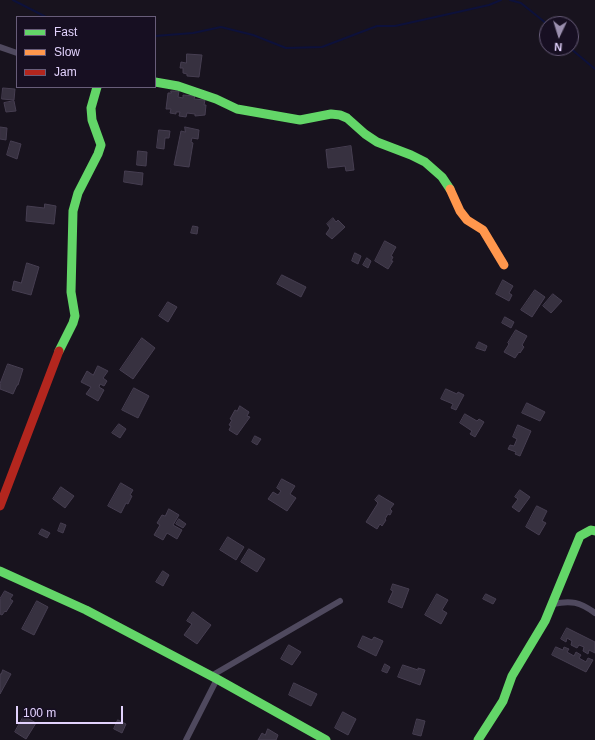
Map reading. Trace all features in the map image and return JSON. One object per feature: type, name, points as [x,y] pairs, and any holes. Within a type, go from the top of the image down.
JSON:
[{"type":"street","points":[[0,48],[16,52]]},
{"type":"street","points":[[156,82],[178,86],[216,98],[237,109],[260,114],[300,120],[331,114],[340,115],[347,118],[365,134],[377,142],[425,162],[442,177],[452,192],[460,211],[467,220],[483,230],[504,265]]},
{"type":"street","points":[[0,506],[60,347],[73,323],[75,316],[70,292],[73,211],[78,194],[101,145],[92,120],[91,108],[97,88]]},
{"type":"street","points":[[478,740],[503,701],[512,676],[545,621],[580,536],[591,530],[595,531]]},
{"type":"street","points":[[0,571],[86,610],[214,677],[326,740]]},
{"type":"street","points":[[186,740],[214,677],[340,601]]},
{"type":"street","points":[[553,604],[573,602],[582,604],[595,612]]},
{"type":"building","points":[[187,54],[202,55],[199,77],[187,76],[187,74],[183,73],[183,68],[180,68],[181,62],[186,63]]},
{"type":"building","points":[[3,88],[15,89],[14,100],[2,99]]},
{"type":"building","points":[[171,91],[179,91],[178,97],[183,98],[183,95],[195,96],[194,99],[205,100],[205,115],[195,116],[195,114],[187,113],[186,117],[179,116],[180,112],[176,112],[176,114],[170,113],[171,109],[166,109],[168,93],[171,93]]},
{"type":"building","points":[[14,101],[16,111],[6,112],[4,103]]},
{"type":"building","points":[[0,127],[7,128],[6,140],[0,139]]},
{"type":"building","points":[[185,127],[199,130],[198,139],[192,138],[191,142],[193,143],[189,167],[174,165],[181,131],[185,132]]},
{"type":"building","points":[[159,130],[170,131],[169,138],[165,138],[164,149],[157,148]]},
{"type":"building","points":[[11,141],[21,144],[17,159],[7,155]]},
{"type":"building","points":[[351,146],[354,170],[346,171],[345,166],[328,168],[326,150]]},
{"type":"building","points":[[138,151],[147,152],[146,166],[137,165]]},
{"type":"building","points":[[125,171],[143,173],[142,185],[124,182]]},
{"type":"building","points":[[45,204],[56,206],[54,224],[26,221],[27,206],[44,208]]},
{"type":"building","points":[[333,218],[336,222],[338,220],[345,227],[332,239],[326,234],[330,228],[327,224]]},
{"type":"building","points":[[193,226],[198,227],[197,234],[191,233]]},
{"type":"building","points":[[385,241],[396,247],[391,256],[393,257],[391,261],[393,261],[388,269],[375,261]]},
{"type":"building","points":[[355,253],[361,256],[358,264],[352,261]]},
{"type":"building","points":[[367,258],[371,261],[368,268],[363,265]]},
{"type":"building","points":[[27,263],[39,267],[31,295],[12,290],[14,281],[21,283]]},
{"type":"building","points":[[282,275],[306,287],[301,297],[277,284]]},
{"type":"building","points":[[503,280],[513,286],[509,293],[512,295],[509,301],[496,294]]},
{"type":"building","points":[[535,290],[545,297],[532,317],[521,310]]},
{"type":"building","points":[[553,294],[562,301],[551,313],[543,306]]},
{"type":"building","points":[[168,302],[177,307],[168,322],[159,316]]},
{"type":"building","points":[[505,317],[514,322],[511,328],[502,323]]},
{"type":"building","points":[[516,330],[527,336],[522,345],[524,347],[515,358],[504,352]]},
{"type":"building","points":[[142,338],[155,348],[133,379],[120,370]]},
{"type":"building","points":[[479,342],[487,346],[485,351],[476,348]]},
{"type":"building","points":[[8,364],[23,369],[18,385],[13,394],[0,389],[0,384]]},
{"type":"building","points":[[98,366],[108,371],[103,378],[107,381],[104,386],[100,384],[99,387],[104,390],[98,401],[86,394],[91,387],[81,382],[87,371],[93,375]]},
{"type":"building","points":[[134,388],[149,396],[138,418],[122,410]]},
{"type":"building","points":[[446,389],[457,394],[458,392],[464,395],[456,410],[451,408],[453,404],[441,399]]},
{"type":"building","points":[[527,403],[545,412],[540,421],[522,413]]},
{"type":"building","points":[[240,406],[249,412],[247,416],[250,417],[237,435],[229,430],[231,426],[229,425],[232,420],[230,419],[235,410],[237,411]]},
{"type":"building","points":[[465,414],[477,421],[479,419],[484,422],[475,437],[470,434],[472,431],[460,423]]},
{"type":"building","points":[[119,424],[126,429],[120,438],[112,433]]},
{"type":"building","points":[[518,425],[531,431],[520,456],[515,454],[516,452],[508,449],[510,445],[514,446],[517,439],[513,437]]},
{"type":"building","points":[[255,436],[261,439],[257,445],[252,442]]},
{"type":"building","points":[[282,479],[295,486],[290,494],[296,498],[287,511],[268,499],[273,492],[278,495],[281,491],[277,488]]},
{"type":"building","points":[[121,483],[133,490],[128,504],[126,503],[121,513],[108,506]]},
{"type":"building","points":[[61,487],[74,496],[65,508],[53,499]]},
{"type":"building","points":[[520,490],[530,497],[519,512],[512,507],[518,499],[515,497]]},
{"type":"building","points":[[379,495],[394,504],[390,509],[392,511],[390,515],[388,514],[382,526],[380,524],[377,529],[366,522],[378,503],[375,500]]},
{"type":"building","points":[[537,506],[547,511],[542,521],[546,523],[539,535],[526,527]]},
{"type":"building","points":[[169,509],[179,515],[173,525],[182,530],[177,539],[167,533],[163,540],[154,535],[160,525],[157,523],[162,515],[165,516]]},
{"type":"building","points":[[179,519],[186,524],[183,528],[176,524]]},
{"type":"building","points":[[61,523],[66,525],[63,533],[58,531]]},
{"type":"building","points":[[42,529],[50,533],[47,538],[39,534]]},
{"type":"building","points":[[228,537],[244,547],[236,560],[220,550]]},
{"type":"building","points":[[249,549],[265,559],[257,572],[241,562]]},
{"type":"building","points":[[163,571],[169,575],[163,586],[156,582]]},
{"type":"building","points":[[393,584],[409,589],[402,608],[388,602],[393,591],[391,590]]},
{"type":"building","points":[[5,591],[13,595],[10,599],[13,601],[6,612],[5,611],[2,615],[0,614],[0,599]]},
{"type":"building","points":[[437,594],[448,600],[442,610],[447,613],[441,624],[425,615]]},
{"type":"building","points":[[486,594],[496,599],[493,604],[483,599]]},
{"type":"building","points":[[37,601],[48,607],[34,635],[22,629]]},
{"type":"building","points":[[193,612],[211,625],[197,644],[184,635],[192,624],[187,621]]},
{"type":"building","points":[[567,628],[595,642],[595,653],[589,650],[588,654],[583,651],[584,647],[579,645],[577,648],[571,645],[572,641],[567,638],[566,642],[561,639]]},
{"type":"building","points":[[363,636],[372,640],[374,637],[383,641],[376,656],[358,647]]},
{"type":"building","points":[[289,645],[301,652],[292,665],[281,659]]},
{"type":"building","points":[[556,647],[563,650],[564,647],[569,649],[567,652],[574,656],[576,652],[581,655],[579,658],[586,662],[588,658],[593,660],[586,672],[552,655]]},
{"type":"building","points":[[385,664],[390,667],[387,673],[382,671]]},
{"type":"building","points":[[403,665],[418,670],[418,668],[425,670],[420,685],[398,677]]},
{"type":"building","points":[[3,670],[11,674],[0,694],[0,674]]},
{"type":"building","points":[[294,683],[317,694],[311,706],[289,695]]},
{"type":"building","points":[[343,712],[356,719],[348,735],[335,728]]},
{"type":"building","points":[[24,716],[36,723],[26,739],[15,732]]},
{"type":"building","points":[[417,719],[425,721],[421,736],[413,734]]},
{"type":"building","points":[[118,720],[126,724],[122,733],[114,729]]},
{"type":"building","points":[[268,729],[278,735],[276,740],[258,740],[262,733],[265,735]]},
{"type":"waterway","points":[[13,0],[44,16]]},
{"type":"waterway","points":[[156,36],[193,33],[221,27],[253,35],[286,48],[322,47],[377,26],[395,26],[489,5],[501,0]]},
{"type":"waterway","points":[[510,0],[521,3],[539,18]]},
{"type":"waterway","points":[[579,56],[595,69]]},
{"type":"traffic: fast","points":[[156,82],[178,86],[216,99],[237,109],[300,120],[331,114],[340,115],[347,118],[365,134],[377,142],[425,162],[442,177],[450,189]]},
{"type":"traffic: fast","points":[[59,351],[75,316],[71,292],[73,211],[78,193],[101,145],[92,120],[91,108],[97,88]]},
{"type":"traffic: fast","points":[[478,740],[503,701],[512,676],[545,621],[580,536],[591,530],[595,531]]},
{"type":"traffic: fast","points":[[0,571],[86,610],[217,679],[326,740]]},
{"type":"traffic: slow","points":[[450,189],[460,211],[467,220],[483,230],[504,265]]},
{"type":"traffic: jam","points":[[0,506],[59,351]]}]
